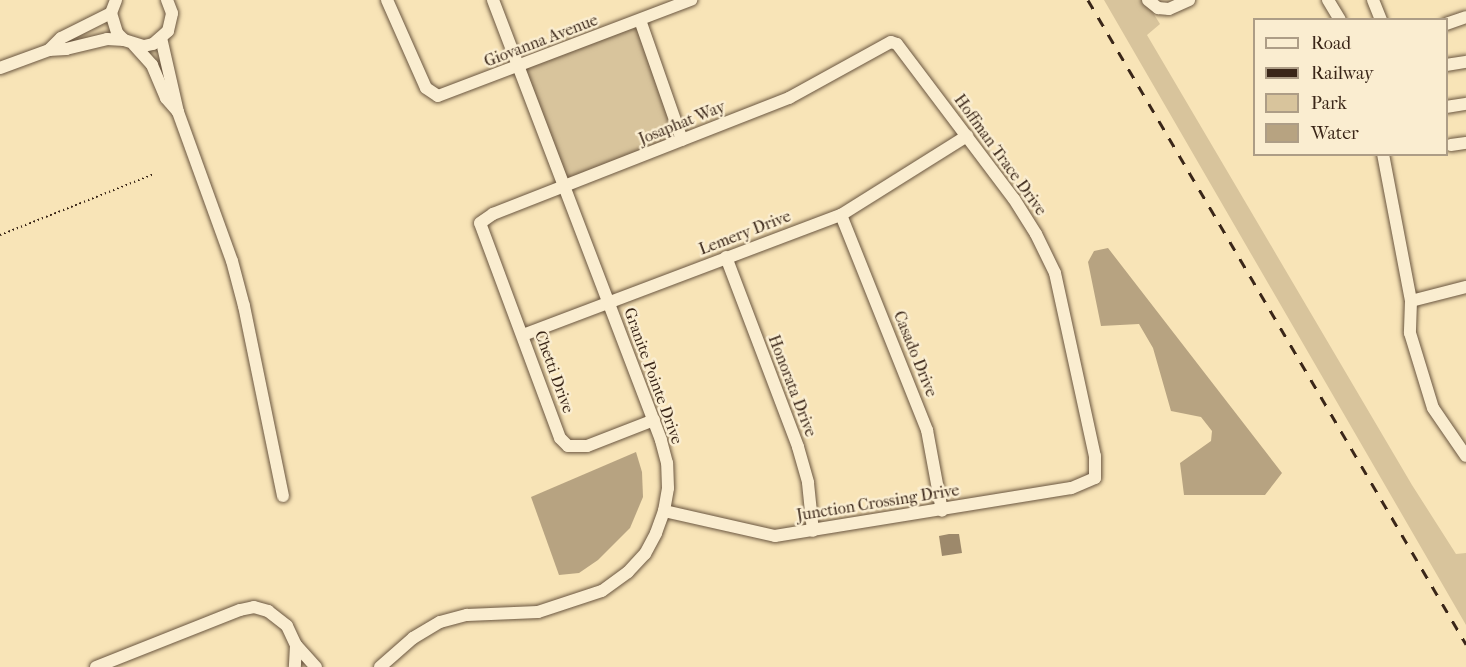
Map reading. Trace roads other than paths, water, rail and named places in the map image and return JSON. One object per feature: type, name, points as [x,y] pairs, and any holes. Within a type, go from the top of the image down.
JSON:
[{"type":"street","points":[[116,0],[111,13],[112,24],[152,65],[166,98],[178,112]]},
{"type":"street","points":[[0,68],[50,50],[66,50],[107,39],[144,46],[161,38],[171,22],[172,13],[167,0]]},
{"type":"street","name":"Giovanna Avenue","points":[[387,0],[426,88],[435,96],[446,95],[691,0]]},
{"type":"street","name":"Granite Pointe Drive","points":[[380,667],[413,638],[440,622],[467,615],[538,612],[602,591],[628,573],[645,554],[664,511],[668,488],[667,463],[654,420],[493,0]]},
{"type":"street","points":[[1148,0],[1158,8],[1169,9],[1189,0]]},
{"type":"street","points":[[1328,0],[1339,18]]},
{"type":"street","points":[[1372,0],[1381,18]]},
{"type":"street","points":[[50,50],[61,38],[111,13]]},
{"type":"street","points":[[1448,23],[1466,17]]},
{"type":"street","points":[[640,20],[682,140]]},
{"type":"street","points":[[161,38],[178,112],[232,261],[244,306],[283,496]]},
{"type":"street","name":"Josaphat Way","points":[[480,223],[493,214],[789,98],[891,42]]},
{"type":"street","name":"Hoffman Trace Drive","points":[[891,42],[902,49],[1014,199],[1036,234],[1055,273],[1095,456],[1095,478]]},
{"type":"street","points":[[1448,65],[1466,62]]},
{"type":"street","points":[[1448,107],[1466,104]]},
{"type":"street","name":"Lemery Drive","points":[[523,335],[841,214],[967,136]]},
{"type":"street","points":[[1451,145],[1466,143]]},
{"type":"street","points":[[1383,156],[1411,301],[1410,333],[1433,408],[1466,456]]},
{"type":"street","name":"Casado Drive","points":[[841,214],[927,430],[942,510]]},
{"type":"street","name":"Chetti Drive","points":[[480,223],[483,238],[523,335],[560,438],[568,446],[587,446],[654,420]]},
{"type":"street","name":"Honorata Drive","points":[[726,257],[798,447],[808,483],[813,531]]},
{"type":"street","points":[[1411,301],[1466,287]]},
{"type":"street","name":"Junction Crossing Drive","points":[[664,511],[775,536],[1071,488],[1095,478]]},
{"type":"street","points":[[96,667],[240,610],[254,607],[268,611],[282,621],[296,645],[316,667]]},
{"type":"street","points":[[295,667],[296,645]]},
{"type":"water","points":[[1108,248],[1282,473],[1265,495],[1184,495],[1180,463],[1211,441],[1212,431],[1201,417],[1171,411],[1153,348],[1139,324],[1101,326],[1088,262],[1094,251]]},
{"type":"water","points":[[636,452],[642,472],[643,497],[630,528],[598,560],[579,573],[559,575],[531,497]]},
{"type":"railway","points":[[1088,0],[1466,644]]}]
